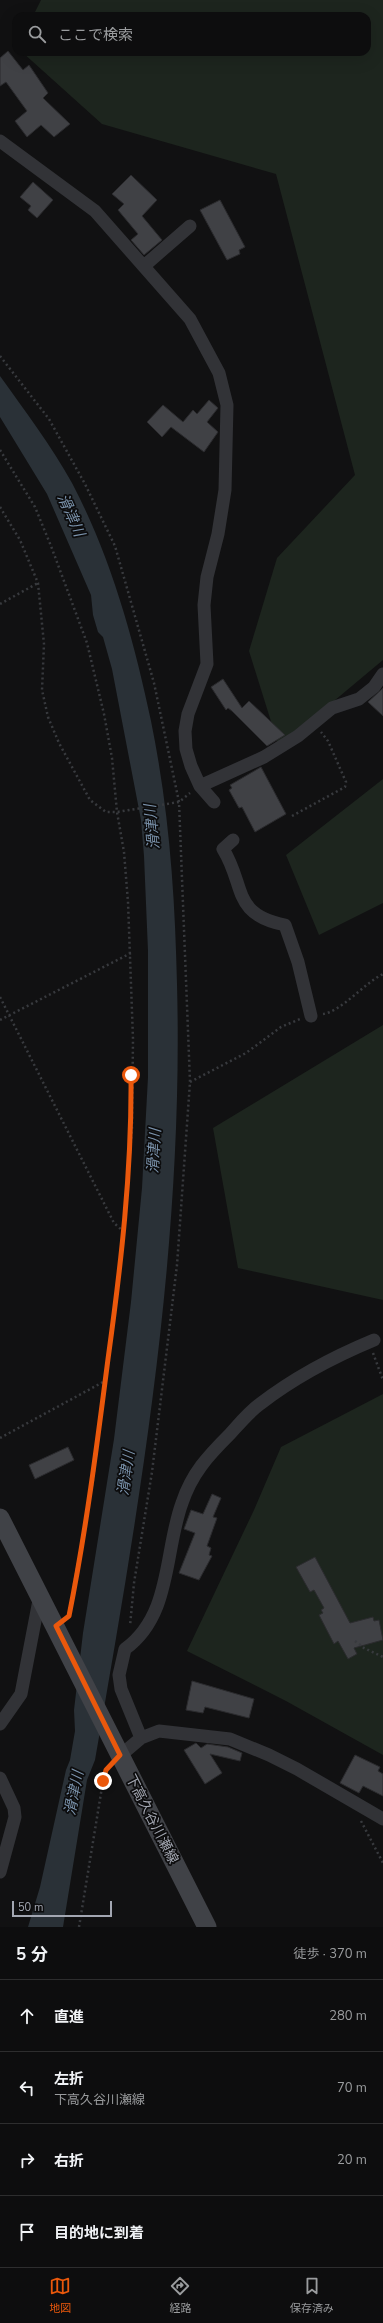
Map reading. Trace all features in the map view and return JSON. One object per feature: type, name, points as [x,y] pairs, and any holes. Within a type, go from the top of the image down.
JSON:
[{"type":"main road","name":"下高久谷川瀬線","points":[[0,1518],[207,1927]]},
{"type":"street","points":[[0,142],[95,211],[190,319],[219,373],[227,405],[225,490],[218,534],[207,577],[204,605],[207,664],[188,714],[185,731],[186,749],[191,766],[200,786],[214,802]]},
{"type":"street","points":[[144,266],[190,226]]},
{"type":"street","points":[[200,786],[264,757],[311,725],[332,708],[360,699],[368,694],[383,674]]},
{"type":"street","points":[[232,840],[223,849],[244,901],[249,909],[259,917],[285,925],[298,962],[311,1016]]},
{"type":"street","points":[[141,1738],[121,1689],[119,1675],[125,1649],[135,1642],[148,1625],[157,1608],[164,1589],[182,1503],[193,1477],[204,1459],[259,1404],[318,1365],[374,1340]]},
{"type":"street","points":[[0,1724],[21,1694],[40,1595]]},
{"type":"street","points":[[118,1750],[141,1738],[159,1731],[230,1739],[269,1755],[383,1819]]},
{"type":"street","points":[[0,1778],[14,1808],[14,1817],[0,1872]]},
{"type":"path","points":[[0,356],[49,419],[85,484],[115,546],[154,683],[179,802],[190,1082],[177,1265],[152,1472],[134,1583],[132,1616],[125,1649]]},
{"type":"path","points":[[0,450],[35,507],[51,546],[86,643],[104,714],[112,758],[117,812],[124,852],[131,953],[132,1128],[123,1231],[93,1480],[69,1616],[56,1626]]},
{"type":"path","points":[[0,507],[20,540],[38,583],[44,644],[42,690],[48,717],[59,743],[90,800],[106,812],[117,812],[179,802],[200,786]]},
{"type":"path","points":[[0,604],[38,583]]},
{"type":"path","points":[[292,816],[345,787],[346,782],[328,741],[320,730],[311,725]]},
{"type":"path","points":[[0,1020],[131,953]]},
{"type":"path","points":[[190,1082],[246,1053],[281,1027],[311,1016],[329,1013],[339,1008],[358,990],[383,974]]},
{"type":"path","points":[[0,997],[114,1223],[123,1231]]},
{"type":"path","points":[[374,1340],[374,1353],[383,1380]]},
{"type":"path","points":[[0,1438],[106,1381]]},
{"type":"path","points":[[355,1641],[364,1648],[383,1657]]},
{"type":"path","points":[[79,1927],[103,1781],[106,1770],[118,1750]]},
{"type":"path","points":[[349,1800],[383,1863]]},
{"type":"shaded area","points":[[41,0],[383,0],[383,660],[279,747],[249,651],[277,558],[355,475],[276,174],[102,124],[26,56],[371,56],[371,12],[35,12]]},
{"type":"shaded area","points":[[383,779],[383,903],[319,935],[286,855]]},
{"type":"shaded area","points":[[383,1025],[383,1300],[238,1268],[213,1128]]},
{"type":"shaded area","points":[[383,1394],[383,1755],[286,1701],[187,1651],[254,1510],[281,1447]]},
{"type":"water","name":"滑津川","points":[[0,376],[47,442],[72,483],[86,511],[110,569],[120,599],[137,660],[157,754],[167,819],[173,884],[176,950],[177,1083],[173,1180],[166,1278],[156,1374],[143,1471],[112,1663],[95,1760],[87,1780],[63,1927],[28,1927],[40,1887],[66,1770],[70,1760],[75,1731],[74,1710],[83,1633],[114,1439],[131,1302],[142,1188],[148,1077],[148,951],[141,820],[112,669],[103,637],[98,632],[93,615],[91,595],[47,494],[0,417]]},
{"type":"building","points":[[8,51],[23,70],[29,65],[48,93],[43,98],[70,124],[54,137],[41,125],[27,137],[15,121],[27,111],[6,82],[0,86],[0,58]]},
{"type":"building","points":[[131,175],[157,200],[142,216],[162,240],[144,255],[131,240],[138,234],[118,210],[124,204],[112,194]]},
{"type":"building","points":[[33,182],[53,200],[37,218],[28,210],[31,206],[20,197]]},
{"type":"building","points":[[220,200],[245,247],[239,250],[240,254],[227,260],[200,210]]},
{"type":"building","points":[[209,400],[218,408],[207,422],[218,432],[204,452],[171,427],[162,437],[147,422],[163,405],[183,422],[193,410],[197,414]]},
{"type":"building","points":[[223,679],[242,708],[249,701],[285,735],[267,746],[232,711],[228,708],[226,710],[211,687]]},
{"type":"building","points":[[383,688],[383,716],[368,702]]},
{"type":"building","points":[[261,767],[286,814],[255,832],[242,807],[239,808],[229,790],[232,788],[230,785]]},
{"type":"building","points":[[68,1447],[74,1460],[35,1479],[29,1465]]},
{"type":"building","points":[[212,1494],[221,1498],[213,1517],[217,1518],[207,1546],[211,1548],[209,1555],[212,1556],[199,1580],[179,1573],[195,1533],[184,1529],[191,1510],[203,1514]]},
{"type":"building","points":[[315,1557],[350,1623],[373,1617],[374,1621],[379,1620],[383,1640],[354,1648],[357,1654],[348,1659],[338,1641],[334,1644],[319,1615],[323,1613],[321,1610],[324,1608],[314,1590],[310,1592],[296,1567]]},
{"type":"building","points":[[192,1681],[254,1699],[249,1718],[205,1707],[203,1713],[186,1710]]},
{"type":"building","points":[[196,1743],[201,1748],[207,1744],[228,1747],[242,1753],[240,1761],[210,1754],[222,1773],[205,1784],[184,1750]]},
{"type":"building","points":[[355,1755],[380,1767],[378,1771],[383,1774],[383,1796],[363,1786],[359,1793],[340,1783]]},
{"type":"route","points":[[103,1781],[106,1770],[120,1755],[56,1626],[69,1616],[93,1480],[123,1231],[132,1128],[131,1075]]}]
